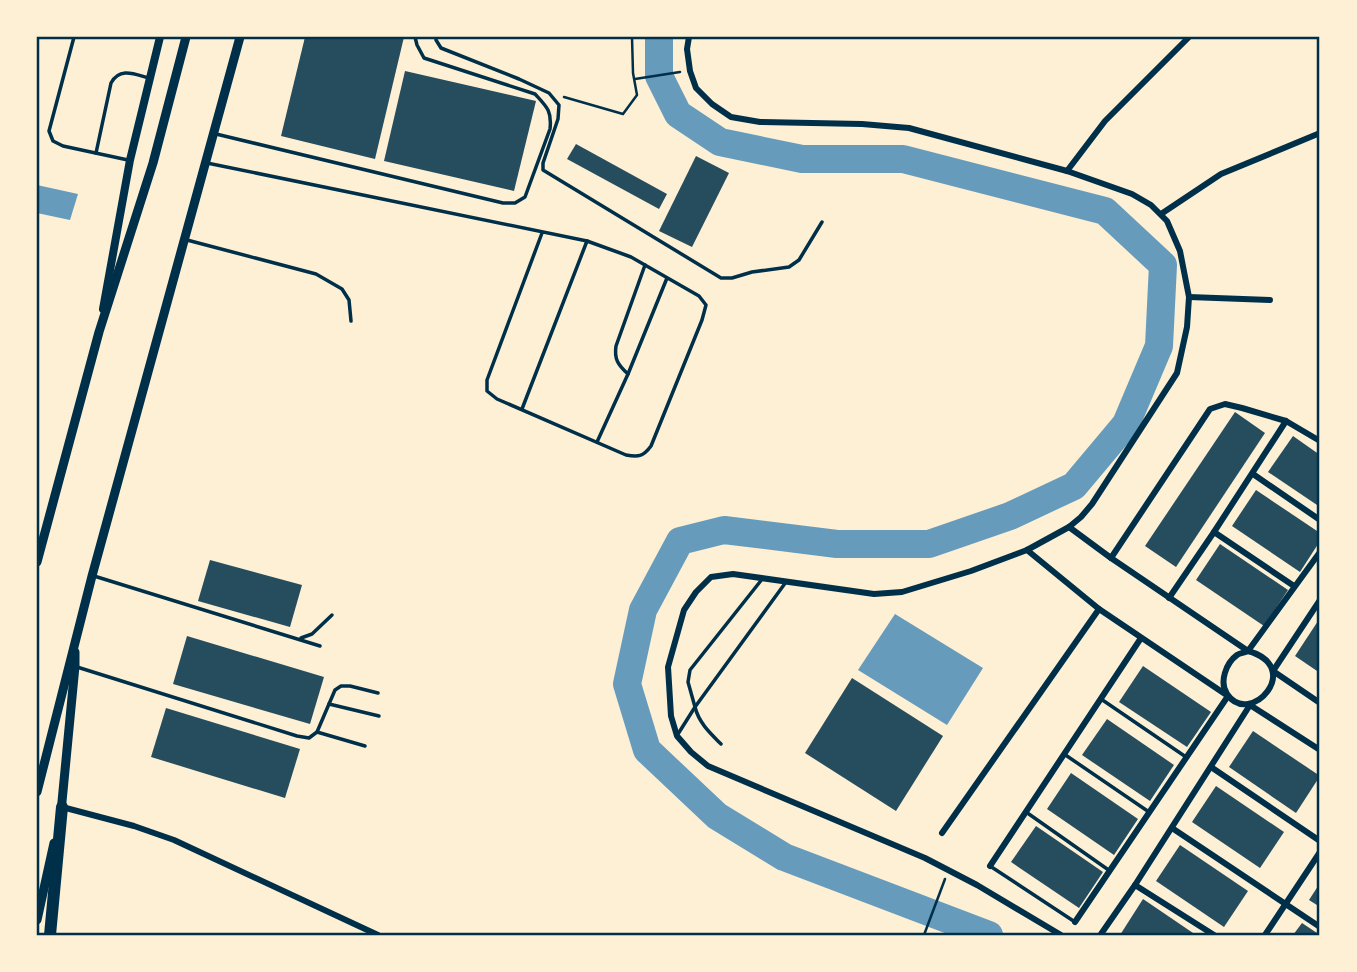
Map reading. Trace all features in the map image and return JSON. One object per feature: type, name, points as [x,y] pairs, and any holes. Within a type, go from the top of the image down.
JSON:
[{"type":"highway","points":[[50,935],[62,807]]},
{"type":"main road","points":[[37,562],[99,332],[153,163],[186,37]]},
{"type":"main road","points":[[37,792],[92,576],[240,37]]},
{"type":"main road","points":[[37,920],[62,807],[75,640]]},
{"type":"street","points":[[99,332],[130,160],[160,37]]},
{"type":"street","points":[[689,37],[687,48],[690,71],[696,88],[712,104],[731,117],[760,122],[862,124],[909,128],[1067,171],[1132,194],[1151,205],[1167,221],[1180,251],[1189,297],[1187,327],[1177,373],[1092,504],[1069,527],[1027,550],[902,592],[874,594],[733,574],[710,577],[695,592],[684,610],[668,667],[671,716],[677,736],[691,752],[709,765],[925,858],[1061,935]]},
{"type":"street","points":[[1067,171],[1105,121],[1189,37]]},
{"type":"street","points":[[1161,214],[1221,174],[1320,133]]},
{"type":"street","points":[[1189,297],[1270,300]]},
{"type":"street","points":[[1111,558],[1210,408],[1226,404],[1286,421],[1320,441]]},
{"type":"street","points":[[1169,598],[1286,421]]},
{"type":"street","points":[[1253,474],[1320,520]]},
{"type":"street","points":[[1069,527],[1248,651],[1260,655],[1268,661],[1273,671],[1320,703]]},
{"type":"street","points":[[1214,532],[1294,586]]},
{"type":"street","points":[[1027,550],[1099,609],[1141,638],[1240,704],[1250,705],[1320,750]]},
{"type":"street","points":[[1228,696],[1222,685],[1230,664],[1238,655],[1248,651],[1320,552]]},
{"type":"street","points":[[1101,935],[1250,705],[1259,701],[1270,687],[1273,671],[1319,603]]},
{"type":"street","points":[[942,833],[1099,609]]},
{"type":"street","points":[[990,866],[1141,638]]},
{"type":"street","points":[[1075,922],[1228,696]]},
{"type":"street","points":[[1210,767],[1320,841]]},
{"type":"street","points":[[62,807],[134,826],[174,840],[378,935]]},
{"type":"street","points":[[1172,828],[1320,927]]},
{"type":"street","points":[[1265,935],[1320,852]]},
{"type":"street","points":[[1135,885],[1214,935]]},
{"type":"lane","points":[[74,37],[49,131],[53,141],[63,146],[130,160]]},
{"type":"lane","points":[[214,133],[503,203],[515,203],[525,197],[550,129],[551,118],[547,107],[535,94],[424,58],[415,37]]},
{"type":"lane","points":[[436,37],[441,48],[549,93],[559,104],[558,119],[542,170],[721,278],[789,267],[799,260],[822,222]]},
{"type":"lane","points":[[96,153],[111,83],[115,76],[125,72],[149,78]]},
{"type":"lane","points":[[206,163],[587,241],[645,265],[699,296],[706,305],[702,320],[651,446],[645,454],[637,457],[626,455],[498,399],[488,391],[487,380],[542,233]]},
{"type":"lane","points":[[185,240],[316,274],[342,289],[349,300],[351,321]]},
{"type":"lane","points":[[522,409],[587,241]]},
{"type":"lane","points":[[628,374],[615,357],[616,346],[645,265]]},
{"type":"lane","points":[[597,442],[667,278]]},
{"type":"lane","points":[[92,576],[320,646]]},
{"type":"lane","points":[[722,744],[697,716],[688,682],[690,670],[763,578]]},
{"type":"lane","points":[[677,736],[786,582]]},
{"type":"lane","points":[[299,639],[312,634],[332,615]]},
{"type":"lane","points":[[75,666],[309,738],[317,732],[335,690],[341,686],[379,694]]},
{"type":"lane","points":[[1101,699],[1187,758]]},
{"type":"lane","points":[[329,704],[379,716]]},
{"type":"lane","points":[[317,732],[365,746]]},
{"type":"lane","points":[[1064,754],[1149,813]]},
{"type":"lane","points":[[1026,812],[1110,870]]},
{"type":"lane","points":[[990,866],[1075,922]]},
{"type":"path","points":[[549,93],[623,114],[637,95],[632,37]]},
{"type":"path","points":[[636,78],[677,72]]},
{"type":"path","points":[[923,935],[943,883]]},
{"type":"water","points":[[37,185],[78,194],[70,220],[37,213]]},
{"type":"water","points":[[895,614],[983,668],[947,725],[858,670]]},
{"type":"building","points":[[305,37],[404,37],[375,159],[281,136]]},
{"type":"building","points":[[405,71],[536,101],[514,191],[384,161]]},
{"type":"building","points":[[576,144],[667,194],[659,209],[567,159]]},
{"type":"building","points":[[696,156],[729,173],[692,247],[659,231]]},
{"type":"building","points":[[1235,412],[1265,433],[1176,567],[1145,546]]},
{"type":"building","points":[[1293,436],[1320,455],[1320,507],[1268,472]]},
{"type":"building","points":[[1256,490],[1320,533],[1320,541],[1300,572],[1232,526]]},
{"type":"building","points":[[1220,544],[1288,590],[1264,626],[1196,580]]},
{"type":"building","points":[[210,560],[302,585],[290,627],[198,601]]},
{"type":"building","points":[[1320,618],[1320,673],[1295,656]]},
{"type":"building","points":[[187,636],[324,677],[310,724],[173,684]]},
{"type":"building","points":[[1143,666],[1211,712],[1187,747],[1119,702]]},
{"type":"building","points":[[852,678],[943,736],[896,811],[805,753]]},
{"type":"building","points":[[166,708],[300,749],[285,798],[151,757]]},
{"type":"building","points":[[1107,719],[1174,765],[1150,801],[1082,755]]},
{"type":"building","points":[[1253,731],[1320,776],[1296,813],[1229,767]]},
{"type":"building","points":[[1071,773],[1138,819],[1114,855],[1047,809]]},
{"type":"building","points":[[1216,786],[1284,832],[1260,868],[1192,822]]},
{"type":"building","points":[[1036,826],[1103,872],[1079,908],[1011,862]]},
{"type":"building","points":[[1180,845],[1248,891],[1224,927],[1156,881]]},
{"type":"building","points":[[1320,883],[1320,907],[1309,900]]},
{"type":"building","points":[[1143,899],[1196,935],[1120,935]]},
{"type":"building","points":[[1302,923],[1320,935],[1293,935]]},
{"type":"waterway","points":[[659,37],[659,76],[678,114],[720,142],[802,159],[903,159],[1105,211],[1163,265],[1159,346],[1126,424],[1074,486],[1010,516],[929,544],[837,544],[724,530],[680,541],[643,610],[627,684],[647,750],[717,816],[784,857],[989,935]]}]
